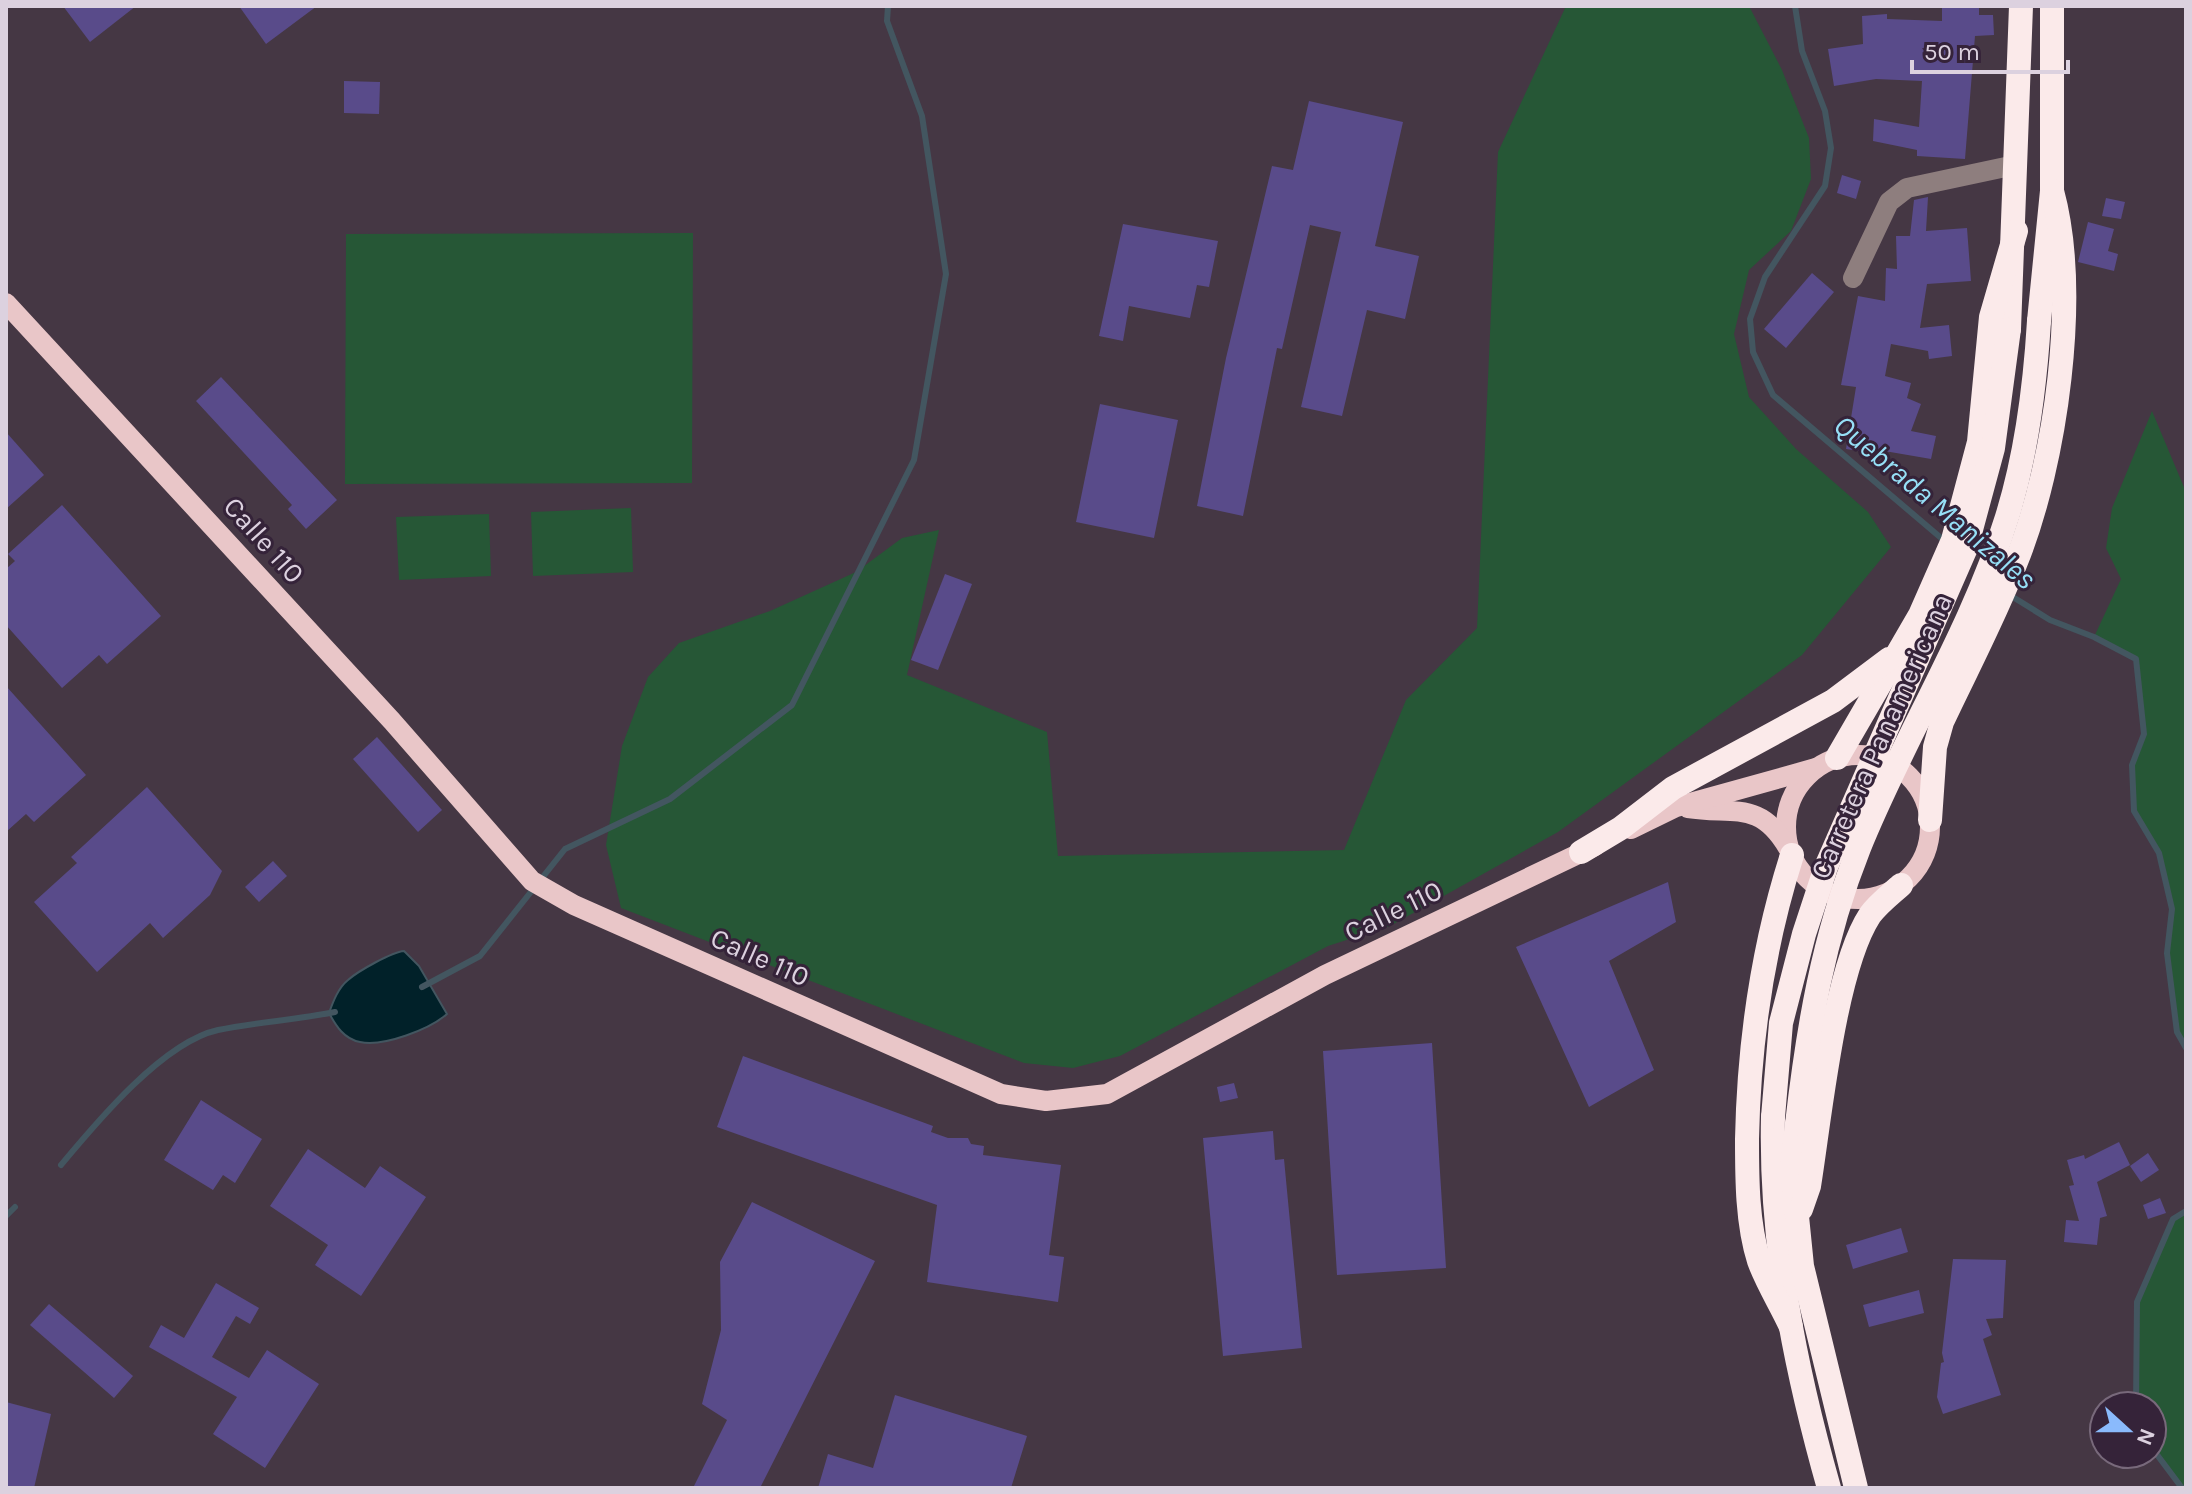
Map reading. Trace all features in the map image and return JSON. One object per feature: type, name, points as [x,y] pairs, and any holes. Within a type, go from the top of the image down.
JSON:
[{"type":"highway","name":"Carretera Panamericana","points":[[1829,1488],[1802,1389],[1777,1231],[1772,1167],[1781,1023],[1804,934],[1826,867],[1966,548],[1993,448],[2009,329],[2016,231],[2015,165],[2021,6]]},
{"type":"highway","name":"Carretera Panamericana","points":[[1856,1488],[1815,1326],[1797,1223],[1792,1167],[1812,1006],[1834,917],[1880,798],[1964,626],[2008,516],[2032,409],[2052,191],[2052,6]]},
{"type":"highway","points":[[1930,820],[1935,747],[1942,722],[2017,560],[2046,461],[2057,383],[2064,296],[2058,215],[2052,191]]},
{"type":"highway","points":[[1827,763],[1920,615],[1965,504],[1979,442],[1991,317],[2016,231]]},
{"type":"highway","points":[[1581,852],[1621,828],[1673,788],[1833,701],[1900,650]]},
{"type":"highway","points":[[1791,853],[1767,938],[1754,1023],[1748,1072],[1747,1166],[1759,1260],[1791,1327]]},
{"type":"highway","points":[[1797,1223],[1809,1186],[1839,1010],[1856,944],[1871,914],[1901,885]]},
{"type":"main road","name":"Calle 110","points":[[6,303],[371,697],[532,881],[574,905],[1001,1094],[1046,1101],[1107,1094],[1325,975],[1676,807],[1827,763]]},
{"type":"main road","points":[[1676,807],[1756,814],[1780,834],[1791,853],[1814,884],[1848,898],[1885,894],[1901,885],[1924,856],[1930,820],[1925,800],[1915,781],[1899,766],[1879,757],[1858,754],[1827,763],[1805,778],[1790,805],[1787,820],[1791,853]]},
{"type":"street","points":[[1853,278],[1889,202],[1907,188],[2015,165]]},
{"type":"shaded area","points":[[6,6],[2186,6],[2186,599],[2136,659],[2144,734],[2132,765],[2134,811],[2159,853],[2172,909],[2167,953],[2177,1032],[2186,1048],[2186,1211],[2173,1219],[2137,1302],[2136,1390],[2088,1390],[2088,1470],[2168,1469],[2182,1488],[6,1488]]},
{"type":"green space","points":[[1566,6],[1749,6],[1782,70],[1809,138],[1811,179],[1791,231],[1749,270],[1734,334],[1749,397],[1796,449],[1868,512],[1891,547],[1802,655],[1558,832],[1390,926],[1328,946],[1120,1056],[1073,1068],[1024,1063],[621,908],[606,845],[622,746],[648,677],[679,643],[770,611],[856,572],[902,538],[939,530],[907,675],[1047,732],[1058,856],[1344,850],[1406,700],[1477,628],[1498,152]]},
{"type":"green space","points":[[693,233],[692,483],[345,484],[346,234]]},
{"type":"green space","points":[[2152,411],[2186,492],[2186,1048],[2177,1032],[2167,953],[2172,909],[2159,853],[2134,811],[2132,765],[2144,734],[2136,660],[2094,637],[2121,579],[2106,548],[2112,508]]},
{"type":"green space","points":[[631,508],[633,572],[533,576],[531,512]]},
{"type":"green space","points":[[489,514],[491,576],[399,580],[396,517]]},
{"type":"green space","points":[[2186,1211],[2186,1488],[2182,1488],[2168,1469],[2168,1390],[2136,1390],[2137,1302],[2173,1219]]},
{"type":"water","points":[[404,951],[419,966],[447,1014],[418,1031],[394,1039],[370,1043],[349,1038],[329,1013],[344,983],[384,958]]},
{"type":"building","points":[[63,6],[136,6],[90,42]]},
{"type":"building","points":[[239,6],[317,6],[266,44]]},
{"type":"building","points":[[1942,6],[1979,6],[1979,15],[1993,15],[1994,35],[1975,36],[1965,159],[1917,156],[1917,150],[1873,141],[1874,119],[1919,127],[1922,81],[1876,79],[1834,86],[1828,49],[1863,44],[1862,16],[1887,14],[1887,19],[1942,21]]},
{"type":"building","points":[[344,81],[380,82],[379,114],[344,113]]},
{"type":"building","points":[[1309,101],[1403,122],[1375,246],[1419,256],[1405,319],[1367,310],[1342,416],[1301,407],[1341,232],[1310,225],[1282,349],[1277,348],[1243,516],[1197,506],[1226,358],[1272,166],[1293,170]]},
{"type":"building","points":[[1842,175],[1861,181],[1856,199],[1837,193]]},
{"type":"building","points":[[1928,197],[1926,231],[1967,228],[1971,281],[1927,284],[1920,328],[1949,325],[1952,356],[1929,359],[1928,351],[1891,344],[1885,376],[1911,383],[1907,398],[1921,404],[1911,431],[1936,436],[1931,459],[1867,448],[1866,452],[1846,449],[1856,387],[1841,385],[1858,296],[1885,301],[1886,268],[1897,269],[1896,236],[1910,236],[1914,200]]},
{"type":"building","points":[[2106,198],[2125,202],[2121,219],[2102,216]]},
{"type":"building","points":[[2088,222],[2114,229],[2108,251],[2118,254],[2114,271],[2078,262]]},
{"type":"building","points":[[1123,224],[1218,241],[1209,287],[1197,285],[1190,318],[1129,306],[1123,341],[1099,336]]},
{"type":"building","points":[[1812,273],[1834,292],[1786,348],[1764,329]]},
{"type":"building","points":[[221,377],[337,500],[306,529],[288,509],[292,505],[196,401]]},
{"type":"building","points":[[1100,404],[1178,420],[1154,538],[1076,522]]},
{"type":"building","points":[[6,432],[44,475],[6,509]]},
{"type":"building","points":[[62,505],[161,616],[107,664],[99,655],[62,688],[6,625],[6,569],[15,561],[8,554]]},
{"type":"building","points":[[945,574],[972,584],[938,670],[911,660]]},
{"type":"building","points":[[6,686],[86,775],[34,822],[26,814],[6,832]]},
{"type":"building","points":[[377,737],[442,810],[418,832],[353,759]]},
{"type":"building","points":[[147,787],[222,871],[210,895],[163,938],[150,923],[97,972],[34,902],[77,863],[71,857]]},
{"type":"building","points":[[273,861],[287,876],[259,902],[245,887]]},
{"type":"building","points":[[1668,882],[1676,922],[1609,961],[1654,1070],[1589,1107],[1516,947]]},
{"type":"building","points":[[1432,1043],[1446,1268],[1337,1275],[1323,1051]]},
{"type":"building","points":[[743,1056],[933,1126],[931,1132],[948,1138],[968,1138],[971,1144],[984,1146],[983,1155],[1061,1165],[1049,1255],[1064,1257],[1058,1302],[927,1282],[937,1205],[717,1127]]},
{"type":"building","points":[[1234,1083],[1238,1098],[1220,1102],[1217,1087]]},
{"type":"building","points":[[201,1100],[262,1139],[235,1183],[223,1175],[213,1190],[164,1160]]},
{"type":"building","points":[[1273,1131],[1275,1160],[1284,1159],[1302,1348],[1223,1356],[1203,1138]]},
{"type":"building","points":[[2119,1142],[2130,1165],[2097,1182],[2107,1216],[2100,1218],[2097,1245],[2064,1242],[2066,1220],[2079,1221],[2069,1186],[2074,1185],[2067,1160],[2084,1155],[2085,1159]]},
{"type":"building","points":[[308,1149],[365,1188],[380,1166],[426,1197],[361,1296],[315,1265],[328,1245],[270,1206]]},
{"type":"building","points":[[2148,1153],[2159,1170],[2141,1182],[2130,1166]]},
{"type":"building","points":[[2160,1198],[2166,1213],[2148,1219],[2143,1205]]},
{"type":"building","points":[[752,1202],[875,1261],[760,1488],[693,1488],[727,1420],[702,1404],[721,1330],[720,1262]]},
{"type":"building","points":[[1901,1228],[1908,1252],[1853,1269],[1846,1245]]},
{"type":"building","points":[[1953,1259],[2006,1260],[2003,1318],[1986,1319],[1992,1335],[1983,1339],[2001,1395],[1943,1414],[1937,1397],[1941,1363],[1944,1362],[1942,1353]]},
{"type":"building","points":[[216,1283],[259,1308],[250,1324],[236,1316],[212,1357],[249,1378],[267,1350],[319,1384],[265,1468],[213,1434],[237,1397],[149,1347],[161,1325],[184,1338]]},
{"type":"building","points":[[1919,1290],[1924,1313],[1869,1327],[1863,1305]]},
{"type":"building","points":[[49,1304],[133,1376],[114,1398],[30,1325]]},
{"type":"building","points":[[895,1395],[1027,1436],[1011,1488],[818,1488],[828,1454],[873,1468]]},
{"type":"building","points":[[6,1402],[51,1414],[34,1488],[6,1488]]},
{"type":"waterway","points":[[422,987],[480,956],[565,849],[670,799],[792,705],[914,460],[946,274],[922,116],[887,21],[888,6]]},
{"type":"waterway","name":"Quebrada Manizales","points":[[1795,6],[1802,51],[1825,111],[1831,148],[1825,186],[1765,277],[1750,319],[1753,352],[1773,395],[1947,543]]},
{"type":"waterway","name":"Quebrada Manizales","points":[[2008,594],[2050,620],[2094,637],[2136,659],[2144,734],[2132,765],[2134,811],[2159,853],[2172,909],[2167,953],[2177,1032],[2186,1048]]},
{"type":"waterway","points":[[61,1165],[132,1086],[175,1050],[218,1030],[335,1012]]},
{"type":"waterway","points":[[6,1216],[15,1207]]},
{"type":"waterway","name":"Quebrada Manizales","points":[[2136,1390],[2137,1302],[2173,1219],[2186,1211]]},
{"type":"waterway","name":"Quebrada Manizales","points":[[2168,1469],[2182,1488]]}]
